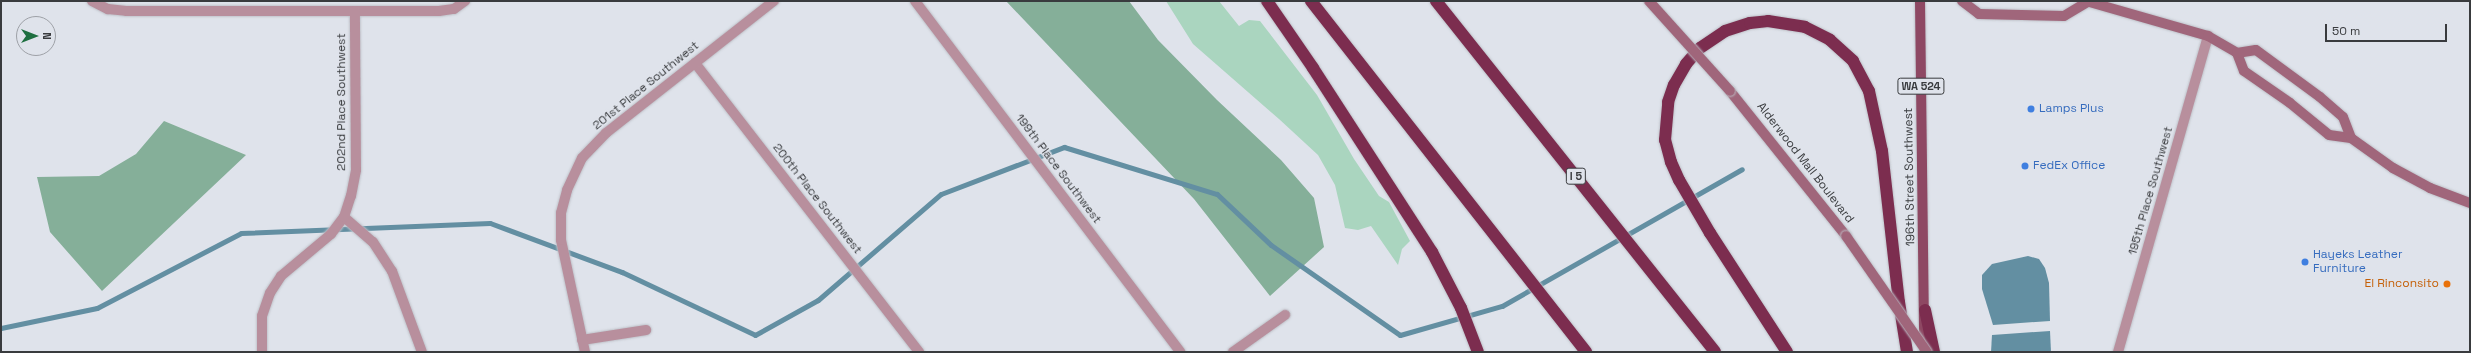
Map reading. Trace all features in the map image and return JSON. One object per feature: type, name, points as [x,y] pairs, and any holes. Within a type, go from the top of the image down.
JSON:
[{"type":"highway","points":[[1267,1],[1313,68],[1432,252],[1461,308],[1478,352]]},
{"type":"highway","points":[[1311,1],[1586,352]]},
{"type":"highway","name":"I 5","points":[[1436,1],[1715,352]]},
{"type":"highway","points":[[1787,352],[1710,233],[1671,162],[1665,140],[1668,102],[1674,84],[1686,64],[1700,48],[1725,31],[1750,23],[1768,21],[1805,27],[1830,40],[1853,61],[1869,91],[1882,151],[1898,302],[1907,352]]},
{"type":"highway","points":[[1925,310],[1934,352]]},
{"type":"main road","name":"Alderwood Mall Boulevard","points":[[1649,1],[1730,91],[1846,236],[1925,352]]},
{"type":"main road","name":"196th Street Southwest","points":[[1920,1],[1925,352]]},
{"type":"main road","points":[[1962,1],[1979,14],[2064,16],[2086,1],[2208,36],[2237,54],[2244,71],[2290,103],[2329,135],[2351,138],[2393,168],[2430,188],[2470,203]]},
{"type":"main road","points":[[2237,54],[2256,50],[2320,97],[2343,117],[2351,138]]},
{"type":"street","points":[[93,2],[108,9],[126,10],[355,11],[438,10],[454,8],[465,1]]},
{"type":"street","name":"201st Place Southwest","points":[[585,352],[570,289],[561,240],[561,213],[567,190],[582,158],[606,133],[774,1]]},
{"type":"street","name":"199th Place Southwest","points":[[915,1],[1180,352]]},
{"type":"street","name":"202nd Place Southwest","points":[[262,352],[262,316],[270,293],[281,276],[331,234],[344,217],[351,196],[356,170],[355,11]]},
{"type":"street","name":"195th Place Southwest","points":[[2118,352],[2208,36]]},
{"type":"street","name":"200th Place Southwest","points":[[695,63],[919,352]]},
{"type":"street","points":[[344,217],[373,242],[392,271],[422,352]]},
{"type":"street","points":[[1233,352],[1284,315]]},
{"type":"street","points":[[582,340],[646,330]]},
{"type":"green space","points":[[1006,1],[1129,1],[1158,40],[1217,100],[1281,160],[1314,198],[1324,247],[1270,296],[1194,199]]},
{"type":"green space","points":[[1166,1],[1219,1],[1239,26],[1249,20],[1260,21],[1317,95],[1354,159],[1379,196],[1389,202],[1410,241],[1402,249],[1398,265],[1371,226],[1358,230],[1345,228],[1335,185],[1318,155],[1193,44]]},
{"type":"green space","points":[[164,121],[246,155],[102,291],[50,232],[37,177],[99,176],[136,154]]},
{"type":"water","points":[[2028,256],[2039,259],[2045,268],[2049,283],[2050,321],[1993,325],[1982,289],[1982,275],[1992,264]]},
{"type":"water","points":[[2050,331],[2051,352],[1991,352],[1992,335]]},
{"type":"waterway","points":[[1,328],[97,308],[241,233],[490,223],[622,272],[755,335],[818,300],[941,194],[1064,147],[1217,194],[1271,245],[1400,335],[1502,306],[1742,169]]},
{"type":"place","name":"Lamps Plus","points":[[2031,109]]},
{"type":"place","name":"FedEx Office","points":[[2025,166]]},
{"type":"place","name":"Hayeks Leather Furniture","points":[[2305,262]]},
{"type":"place","name":"El Rinconsito","points":[[2447,284]]}]
